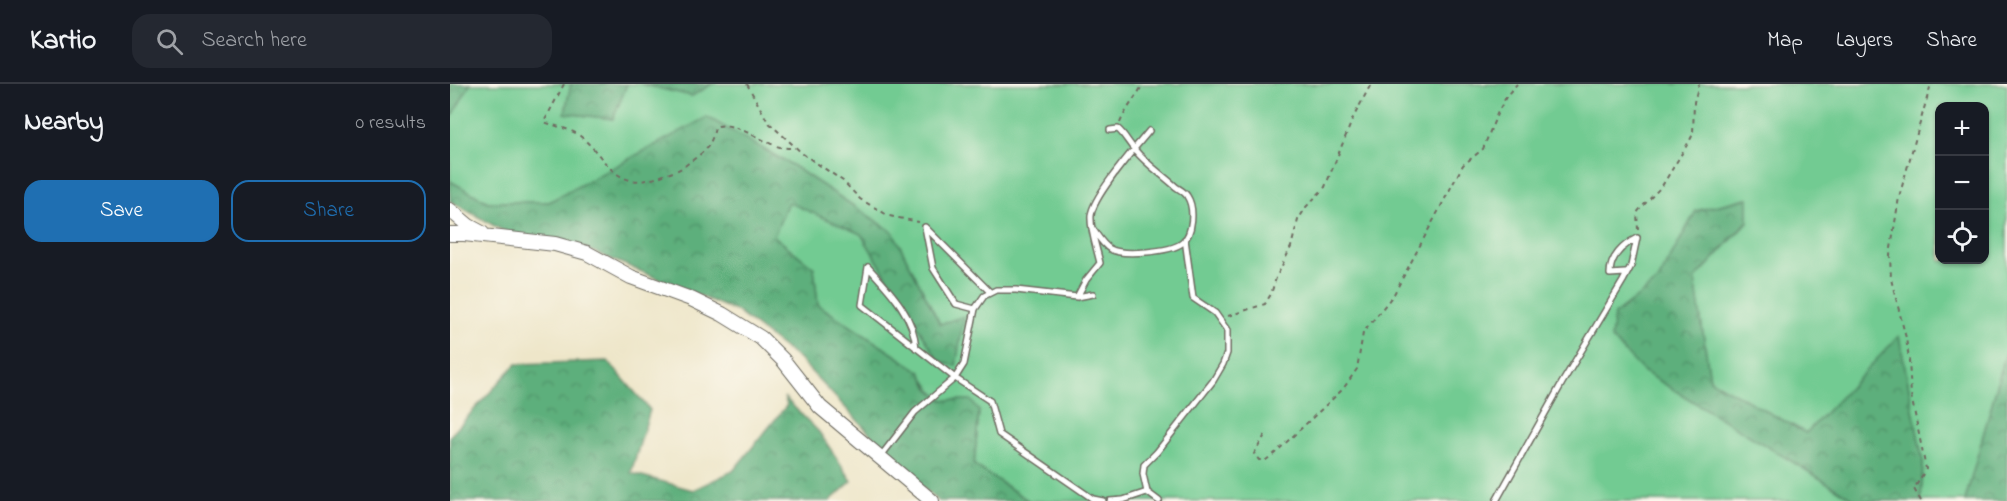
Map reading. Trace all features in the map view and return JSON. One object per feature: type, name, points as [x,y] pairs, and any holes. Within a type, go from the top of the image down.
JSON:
[{"type":"street","points":[[450,210],[470,226],[488,236]]},
{"type":"street","points":[[450,234],[555,244],[587,253],[631,277],[691,299],[722,314],[761,338],[783,360],[820,407],[932,501]]},
{"type":"lane","points":[[1110,130],[1118,129],[1127,137],[1134,150],[1187,196],[1191,209],[1191,223],[1185,239],[1193,298],[1215,313],[1227,330],[1227,353],[1223,364],[1176,428],[1144,465],[1143,474],[1147,492],[1159,501]]},
{"type":"lane","points":[[1077,297],[1086,280],[1100,262],[1090,218],[1099,196],[1149,131]]},
{"type":"lane","points":[[975,309],[956,304],[933,268],[925,227],[990,292]]},
{"type":"lane","points":[[1092,228],[1103,243],[1111,250],[1120,253],[1173,248],[1185,239]]},
{"type":"lane","points":[[1625,276],[1625,273],[1620,272],[1610,274],[1612,262],[1624,246],[1637,238]]},
{"type":"lane","points":[[1496,501],[1625,276],[1633,258],[1637,238]]},
{"type":"lane","points":[[916,348],[915,333],[896,298],[868,267],[862,305],[916,348],[955,378],[990,401],[999,434],[1093,499],[1103,501]]},
{"type":"lane","points":[[880,457],[915,412],[955,378],[964,364],[975,309],[984,296],[996,290],[1077,297],[1093,294]]},
{"type":"lane","points":[[1110,501],[1123,500],[1147,492]]},
{"type":"path","points":[[564,84],[544,122],[578,134],[602,162],[630,181],[651,180],[682,168],[712,142],[715,127],[720,124],[746,132],[780,147],[795,148]]},
{"type":"path","points":[[747,84],[768,122],[795,148],[843,182],[860,199],[889,216],[921,222]]},
{"type":"path","points":[[1118,129],[1127,108],[1143,84]]},
{"type":"path","points":[[1220,319],[1265,304],[1291,247],[1298,220],[1306,207],[1325,187],[1353,118],[1371,84]]},
{"type":"path","points":[[1265,435],[1254,454],[1259,460],[1266,460],[1274,454],[1343,389],[1358,369],[1363,333],[1394,294],[1463,165],[1483,149],[1497,114],[1507,95],[1517,84]]},
{"type":"path","points":[[1637,238],[1637,213],[1662,186],[1693,134],[1694,102],[1699,84]]},
{"type":"path","points":[[1921,501],[1914,489],[1926,469],[1911,395],[1909,360],[1891,279],[1890,255],[1899,197],[1931,84]]},
{"type":"green space","points":[[450,84],[470,84],[450,120]]},
{"type":"green space","points":[[470,84],[571,84],[565,113],[613,119],[627,84],[641,84],[692,96],[712,84],[2007,84],[2007,349],[1965,501],[1921,501],[1923,462],[1899,337],[1806,433],[1710,380],[1695,279],[1748,222],[1747,198],[1696,211],[1658,281],[1614,315],[1643,371],[1857,501],[1029,501],[974,465],[979,411],[944,400],[932,390],[921,372],[818,305],[814,268],[774,236],[788,201],[861,234],[940,361],[940,324],[893,232],[790,164],[707,118],[549,202],[488,202],[450,181],[450,120]]},
{"type":"green space","points":[[571,84],[627,84],[613,119],[565,113]]},
{"type":"green space","points":[[641,84],[712,84],[692,96]]},
{"type":"green space","points":[[707,117],[790,164],[893,232],[940,324],[964,316],[956,366],[939,361],[861,234],[788,202],[774,236],[814,268],[818,305],[921,372],[929,388],[942,400],[971,400],[979,411],[974,465],[1029,501],[939,501],[918,484],[800,360],[736,311],[580,246],[507,233],[450,201],[450,181],[488,202],[549,202]]},
{"type":"green space","points":[[1748,198],[1748,221],[1695,279],[1710,380],[1806,433],[1899,336],[1923,462],[1921,501],[1857,501],[1643,371],[1611,338],[1614,315],[1658,281],[1696,211]]},
{"type":"green space","points":[[2007,349],[2007,501],[1965,501]]},
{"type":"green space","points":[[608,361],[650,410],[631,473],[693,490],[733,471],[787,405],[784,397],[819,432],[852,481],[830,501],[450,501],[450,436],[516,364]]}]
